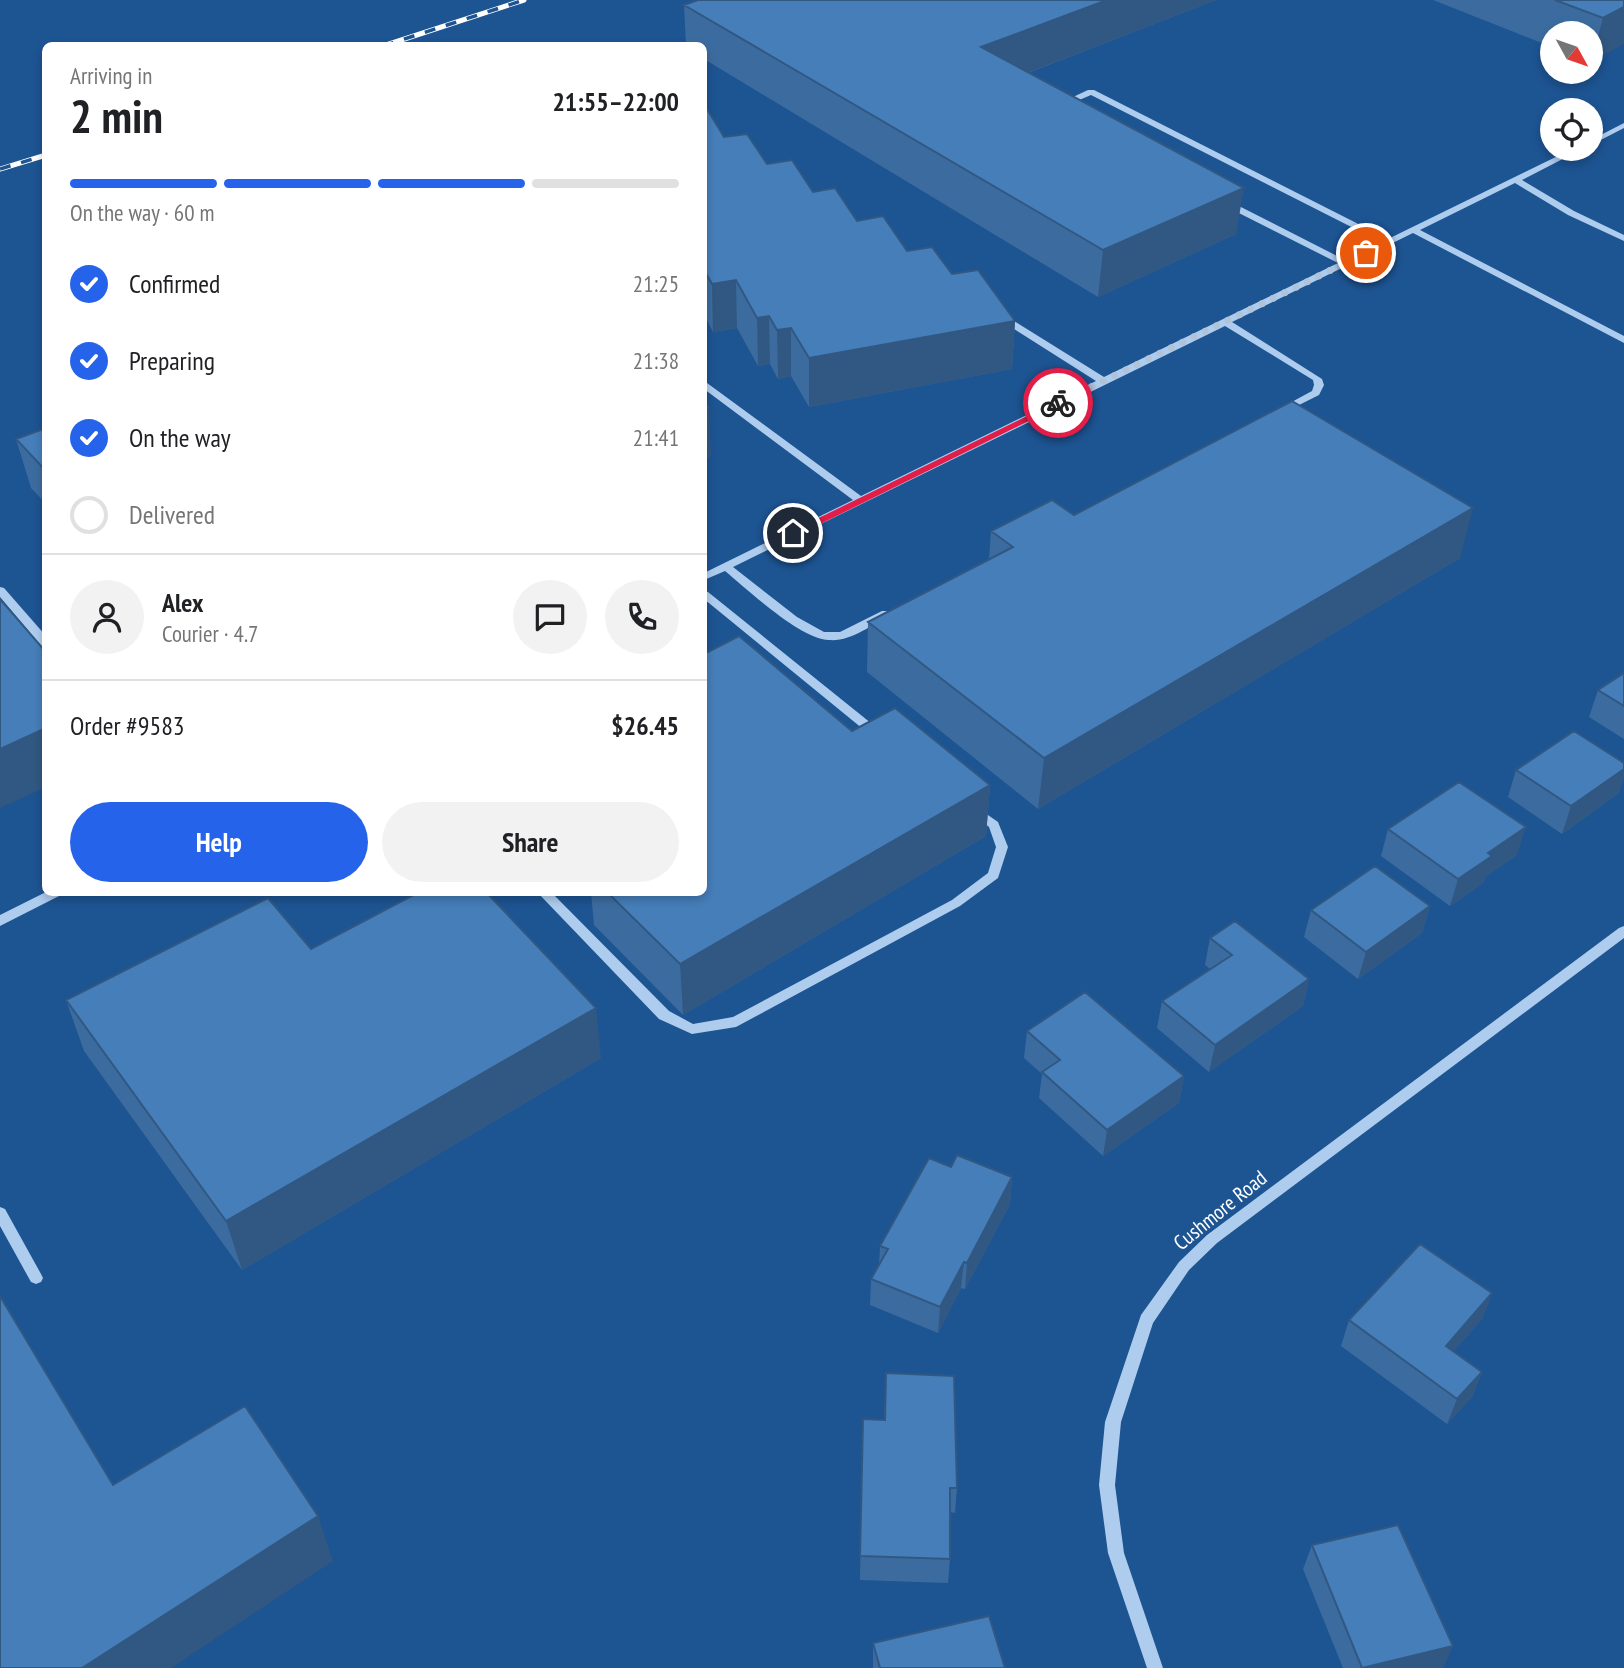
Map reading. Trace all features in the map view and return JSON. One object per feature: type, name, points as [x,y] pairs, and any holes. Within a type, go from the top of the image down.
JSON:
[{"type":"street","points":[[1056,107],[1091,92],[1387,242]]},
{"type":"street","points":[[1603,136],[1624,125]]},
{"type":"street","points":[[707,575],[1554,161]]},
{"type":"street","points":[[1515,180],[1572,213],[1624,238]]},
{"type":"street","points":[[1215,197],[1345,263]]},
{"type":"street","points":[[997,315],[1103,381]]},
{"type":"street","points":[[1224,322],[1317,379],[1319,386],[1316,393],[1268,418]]},
{"type":"street","points":[[707,387],[860,500]]},
{"type":"street","points":[[725,566],[810,631],[828,638],[850,631],[897,607]]},
{"type":"street","points":[[0,590],[42,640]]},
{"type":"street","points":[[707,596],[891,746]]},
{"type":"street","points":[[547,896],[664,1015],[692,1029],[736,1022],[956,903],[994,875],[1002,847],[994,825],[964,801]]},
{"type":"street","points":[[0,921],[49,896]]},
{"type":"street","name":"Cushmore Road","points":[[1156,1668],[1116,1553],[1107,1485],[1113,1422],[1146,1320],[1184,1266],[1212,1239],[1624,931]]},
{"type":"lane","points":[[1413,230],[1624,340]]},
{"type":"lane","points":[[0,1213],[36,1278]]},
{"type":"building","points":[[698,0],[1107,0],[981,47],[1244,188],[1103,250],[684,5]]},
{"type":"building","points":[[1555,0],[1624,0],[1624,7],[1603,18]]},
{"type":"building","points":[[707,109],[724,137],[747,134],[767,164],[792,160],[813,192],[835,188],[857,221],[883,216],[907,251],[932,247],[952,274],[978,270],[1015,321],[809,358],[791,328],[777,330],[769,316],[757,318],[736,280],[712,284],[707,275]]},
{"type":"building","points":[[1292,401],[1473,508],[1044,758],[868,622],[1013,547],[991,531],[1052,500],[1074,515]]},
{"type":"building","points":[[42,429],[42,467],[16,439]]},
{"type":"building","points":[[0,599],[42,647],[42,730],[0,749]]},
{"type":"building","points":[[739,636],[852,731],[895,708],[990,785],[680,964],[611,896],[707,896],[707,652]]},
{"type":"building","points":[[1624,673],[1624,706],[1598,690]]},
{"type":"building","points":[[1574,731],[1624,763],[1624,769],[1571,806],[1516,770]]},
{"type":"building","points":[[1459,782],[1526,827],[1488,853],[1492,856],[1458,879],[1388,829]]},
{"type":"building","points":[[1375,866],[1430,906],[1366,952],[1311,910]]},
{"type":"building","points":[[411,896],[490,896],[596,1008],[226,1221],[66,1000],[268,898],[311,949]]},
{"type":"building","points":[[1235,921],[1309,979],[1215,1045],[1162,1001],[1232,955],[1210,938]]},
{"type":"building","points":[[1085,992],[1184,1076],[1107,1130],[1042,1072],[1060,1060],[1027,1031]]},
{"type":"building","points":[[957,1155],[1012,1177],[967,1263],[964,1262],[940,1307],[871,1279],[888,1249],[880,1246],[929,1158],[951,1167]]},
{"type":"building","points":[[1420,1244],[1492,1293],[1446,1346],[1482,1372],[1457,1399],[1349,1320]]},
{"type":"building","points":[[0,1296],[113,1485],[245,1406],[318,1516],[82,1668],[0,1668]]},
{"type":"building","points":[[886,1373],[954,1376],[957,1488],[950,1488],[950,1559],[860,1556],[863,1419],[885,1420]]},
{"type":"building","points":[[1398,1525],[1453,1646],[1362,1668],[1312,1545]]},
{"type":"building","points":[[989,1616],[1005,1668],[880,1668],[873,1643]]},
{"type":"railway","points":[[395,42],[524,0]]},
{"type":"railway","points":[[0,169],[42,156]]},
{"type":"way so far","points":[[1058,403],[1366,253]]},
{"type":"route","points":[[793,533],[1058,403]]}]
